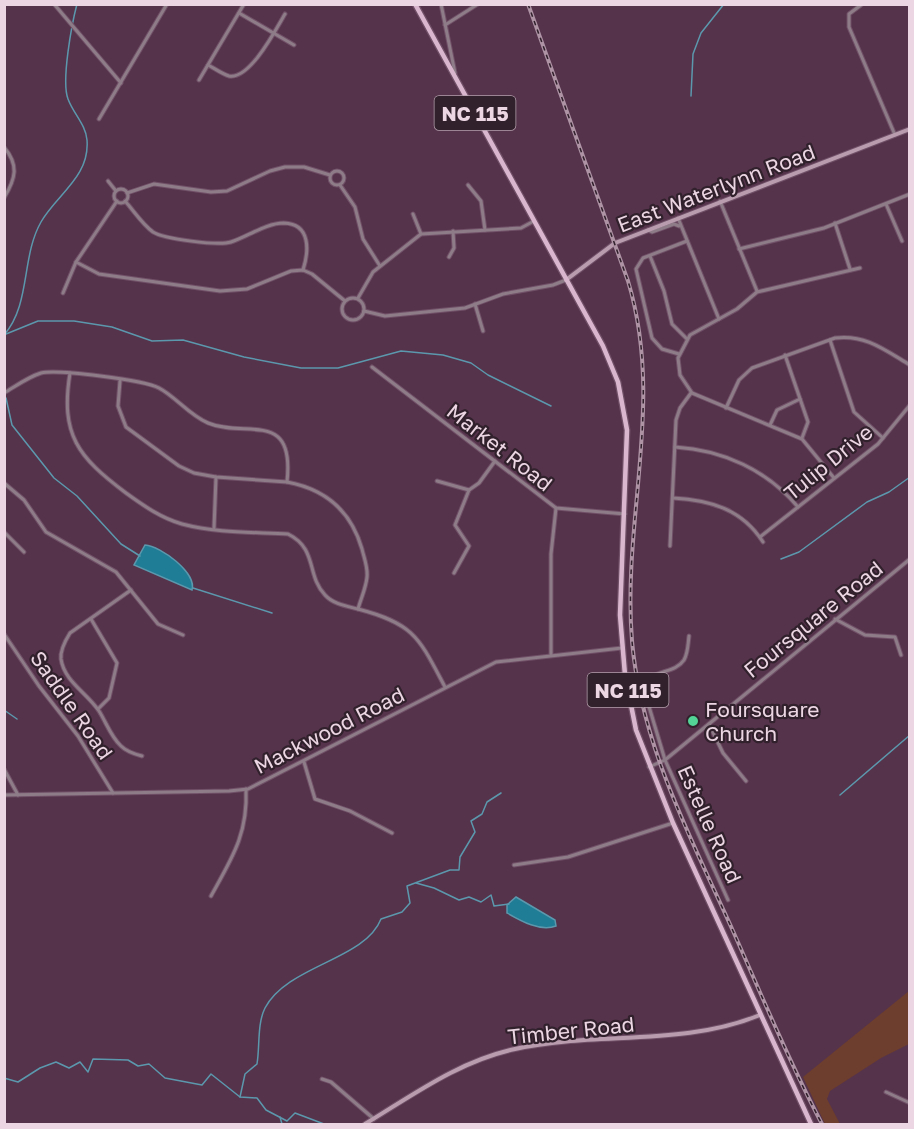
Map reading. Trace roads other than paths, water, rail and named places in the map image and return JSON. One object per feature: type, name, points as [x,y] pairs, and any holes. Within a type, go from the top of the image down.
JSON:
[{"type":"main road","name":"NC 115","points":[[415,4],[611,364],[624,401],[628,454],[620,608],[622,648],[630,703],[649,767],[673,824],[812,1125]]},
{"type":"street","points":[[54,4],[121,83]]},
{"type":"street","points":[[99,119],[167,4]]},
{"type":"street","points":[[199,80],[244,4]]},
{"type":"street","points":[[441,4],[456,79]]},
{"type":"street","points":[[445,25],[478,4]]},
{"type":"street","points":[[861,5],[849,14],[849,27],[895,135]]},
{"type":"street","points":[[239,14],[294,45]]},
{"type":"street","points":[[208,65],[228,76],[237,75],[258,58],[285,14]]},
{"type":"street","name":"East Waterlynn Road","points":[[364,311],[385,316],[465,308],[502,294],[554,285],[566,280],[615,243],[909,129]]},
{"type":"street","points":[[4,147],[13,157],[16,176],[4,198]]},
{"type":"street","points":[[127,193],[154,184],[211,192],[227,191],[270,171],[285,167],[304,167],[330,175]]},
{"type":"street","points":[[330,175],[336,171],[342,174],[344,179],[340,184]]},
{"type":"street","points":[[330,175],[332,184],[340,184]]},
{"type":"street","points":[[108,181],[116,191]]},
{"type":"street","points":[[340,184],[355,207],[363,239],[380,266]]},
{"type":"street","points":[[468,185],[481,201],[485,230]]},
{"type":"street","points":[[116,191],[123,189],[127,193]]},
{"type":"street","points":[[116,191],[114,196],[117,201]]},
{"type":"street","points":[[125,201],[127,193]]},
{"type":"street","points":[[739,249],[835,223],[909,194]]},
{"type":"street","points":[[117,201],[125,201],[150,230],[165,236],[226,243],[277,224],[291,225],[299,229],[307,240],[308,255],[303,270]]},
{"type":"street","points":[[63,293],[76,262],[117,201]]},
{"type":"street","points":[[720,201],[757,292]]},
{"type":"street","points":[[886,203],[902,241]]},
{"type":"street","points":[[413,214],[421,234]]},
{"type":"street","points":[[678,218],[679,226],[719,319]]},
{"type":"street","points":[[345,301],[358,298],[370,277],[380,266],[421,234],[521,228],[534,221]]},
{"type":"street","points":[[835,223],[850,269]]},
{"type":"street","points":[[648,230],[652,232],[674,224],[679,226]]},
{"type":"street","points":[[449,257],[454,248],[453,231]]},
{"type":"street","points":[[679,354],[662,349],[652,338],[636,269],[644,258],[687,241]]},
{"type":"street","points":[[650,256],[664,291],[672,324],[687,339]]},
{"type":"street","points":[[76,262],[99,274],[220,291],[247,289],[291,271],[303,270],[312,274],[345,301]]},
{"type":"street","points":[[834,478],[802,439],[692,393],[680,375],[679,354],[687,339],[695,332],[738,309],[757,292],[860,268]]},
{"type":"street","points":[[345,301],[342,311],[348,318],[359,319],[364,311],[363,304],[358,298]]},
{"type":"street","points":[[475,304],[483,331]]},
{"type":"street","points":[[726,408],[740,380],[752,368],[830,340],[849,337],[865,340],[909,365]]},
{"type":"street","points":[[830,340],[854,412],[883,438]]},
{"type":"street","points":[[785,355],[808,422],[802,439]]},
{"type":"street","name":"Market Road","points":[[372,367],[556,508],[625,514]]},
{"type":"street","points":[[70,373],[66,399],[68,424],[78,448],[87,460],[160,516],[183,524],[288,534],[296,538],[307,550],[323,594],[334,602],[395,621],[410,629],[424,647],[445,687]]},
{"type":"street","points":[[4,393],[39,374],[70,373],[160,388],[208,423],[266,430],[278,438],[285,450],[289,465],[287,482]]},
{"type":"street","points":[[120,381],[118,406],[126,427],[179,466],[194,473],[216,477],[287,482],[309,487],[326,496],[340,508],[352,523],[367,569],[358,609]]},
{"type":"street","points":[[670,546],[678,414],[692,393]]},
{"type":"street","points":[[770,425],[777,410],[800,399]]},
{"type":"street","name":"Tulip Drive","points":[[760,537],[883,438],[909,405]]},
{"type":"street","points":[[675,447],[701,449],[756,470],[768,477],[798,507]]},
{"type":"street","points":[[454,573],[469,546],[455,525],[469,490],[478,483],[495,461]]},
{"type":"street","points":[[213,528],[216,477]]},
{"type":"street","points":[[437,481],[469,490]]},
{"type":"street","points":[[4,483],[24,500],[46,532],[116,572],[158,624],[183,635]]},
{"type":"street","points":[[673,498],[702,500],[733,511],[763,542]]},
{"type":"street","points":[[551,654],[551,554],[556,508]]},
{"type":"street","points":[[4,532],[24,552]]},
{"type":"street","name":"Foursquare Road","points":[[649,767],[665,760],[909,559]]},
{"type":"street","points":[[131,590],[69,633],[61,657],[63,667],[73,682],[98,709],[120,745],[142,756]]},
{"type":"street","points":[[91,619],[117,663],[109,698],[98,709]]},
{"type":"street","points":[[835,619],[865,635],[895,638],[901,655]]},
{"type":"street","name":"Saddle Road","points":[[4,634],[39,686],[78,736],[113,793]]},
{"type":"street","name":"Estelle Road","points":[[689,636],[682,663],[654,674],[644,690],[665,760],[728,900]]},
{"type":"street","name":"Mackwood Road","points":[[4,795],[246,789],[304,762],[496,662],[551,654],[622,648]]},
{"type":"street","points":[[709,724],[723,753],[746,782]]},
{"type":"street","points":[[304,762],[315,799],[350,811],[392,833]]},
{"type":"street","points":[[4,768],[18,795]]},
{"type":"street","points":[[211,896],[239,844],[245,826],[246,789]]},
{"type":"street","points":[[514,866],[568,857],[673,824]]},
{"type":"street","name":"Timber Road","points":[[365,1125],[450,1072],[499,1053],[541,1045],[703,1032],[731,1026],[760,1015]]},
{"type":"street","points":[[322,1079],[331,1082],[374,1119]]},
{"type":"street","points":[[886,1092],[909,1103]]},
{"type":"water","points":[[145,545],[160,550],[184,569],[192,583],[192,590],[134,565]]},
{"type":"water","points":[[516,897],[555,920],[556,926],[537,927],[507,913],[507,905]]},
{"type":"waterway","points":[[4,335],[13,323],[18,309],[31,250],[41,222],[78,175],[86,153],[86,135],[66,91],[68,52],[77,4]]},
{"type":"waterway","points":[[691,96],[693,54],[701,33],[724,4]]},
{"type":"waterway","points":[[6,334],[38,321],[74,321],[112,327],[152,341],[183,340],[244,357],[301,368],[338,368],[401,351],[443,355],[471,363],[488,375],[551,406]]},
{"type":"waterway","points":[[6,398],[12,425],[54,478],[77,496],[121,544],[140,556]]},
{"type":"waterway","points":[[781,559],[799,552],[867,502],[889,492],[910,477]]},
{"type":"waterway","points":[[193,588],[272,613]]},
{"type":"waterway","points":[[4,710],[17,719]]},
{"type":"waterway","points":[[840,795],[910,735]]},
{"type":"waterway","points":[[240,1097],[245,1074],[257,1064],[262,1014],[276,994],[291,982],[359,944],[372,933],[381,919],[402,912],[410,903],[407,886],[450,870],[459,870],[460,857],[475,832],[471,821],[482,814],[487,802],[501,793]]},
{"type":"waterway","points":[[416,883],[434,888],[459,900],[469,897],[481,902],[491,895],[494,906],[509,904]]},
{"type":"waterway","points":[[4,1078],[18,1082],[40,1068],[56,1062],[69,1068],[80,1062],[88,1072],[93,1059],[128,1060],[138,1066],[149,1064],[165,1078],[202,1085],[211,1074],[240,1097],[257,1098],[266,1110],[287,1121],[295,1113],[324,1124]]},
{"type":"waterway","points":[[280,1117],[282,1124]]},
{"type":"railway","points":[[528,4],[628,281],[638,326],[643,371],[643,416],[630,595],[637,680],[646,717],[657,754],[685,826],[787,1053],[822,1124]]},
{"type":"place","name":"Foursquare Church","points":[[693,721]]}]
